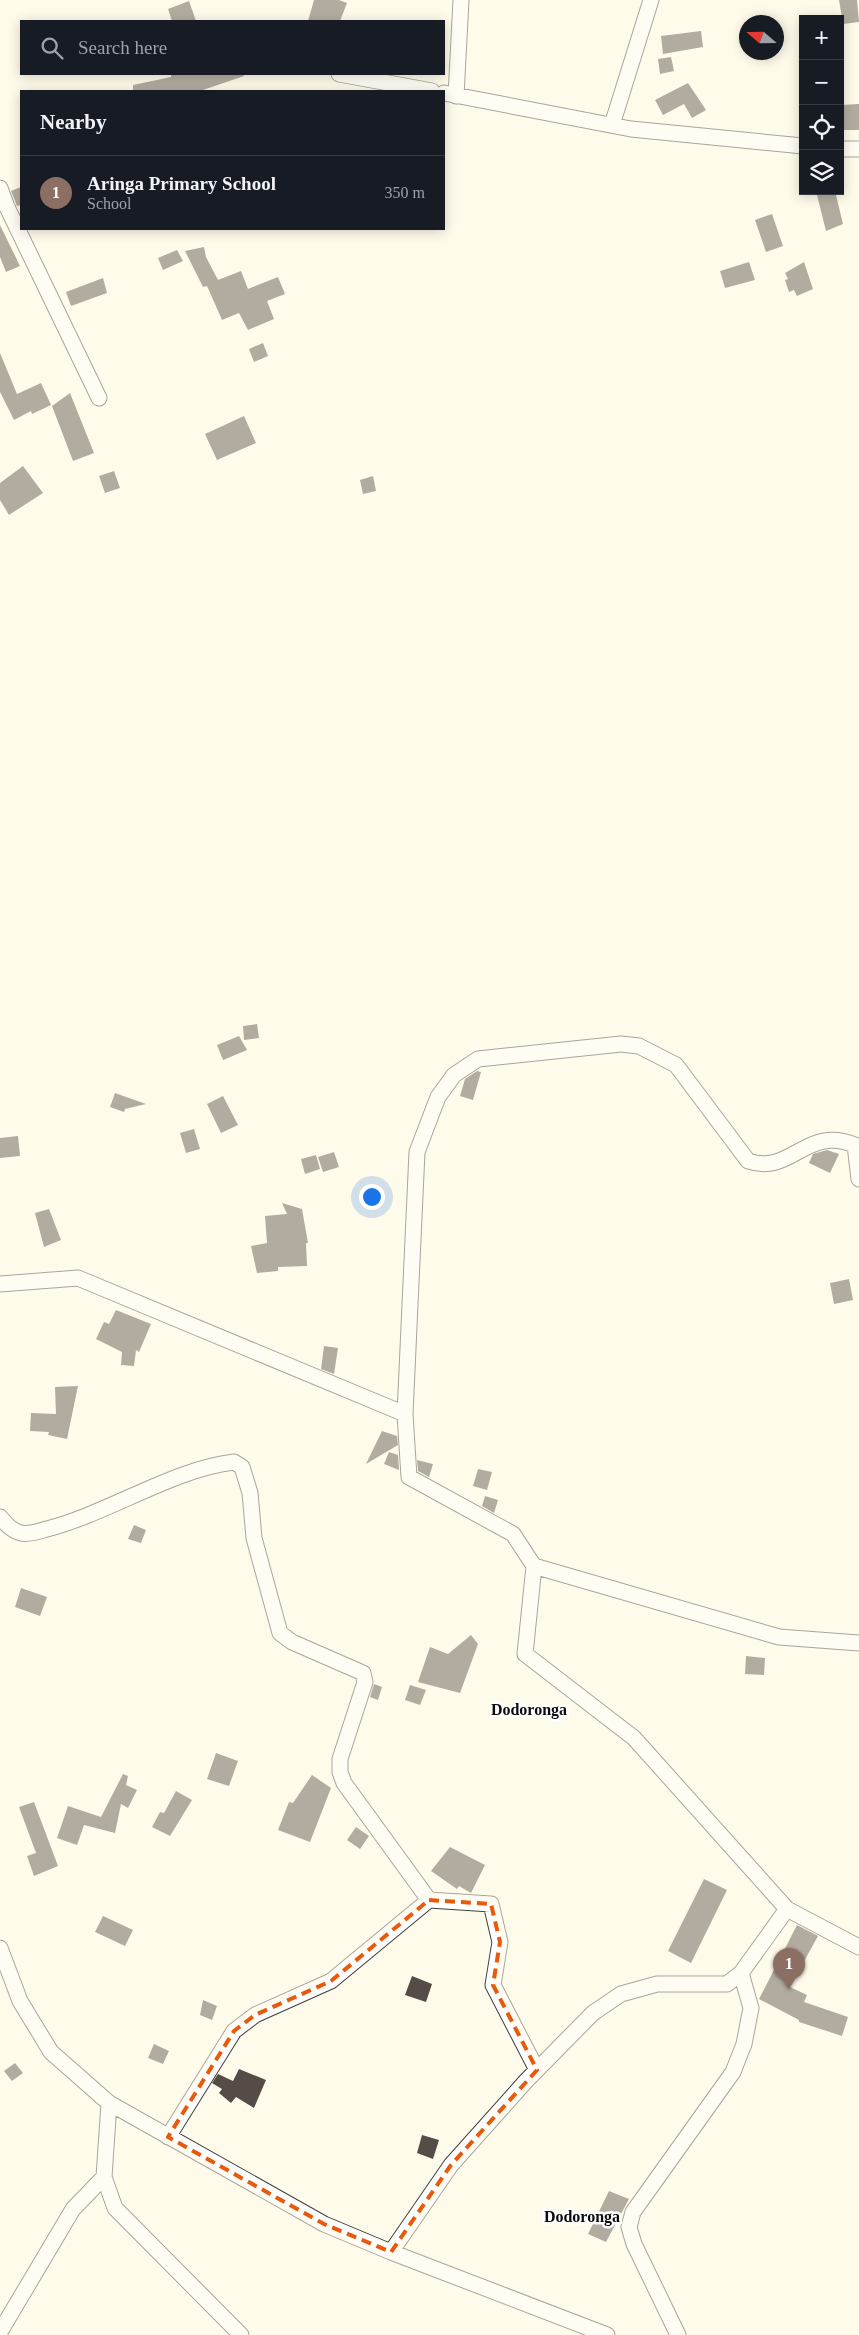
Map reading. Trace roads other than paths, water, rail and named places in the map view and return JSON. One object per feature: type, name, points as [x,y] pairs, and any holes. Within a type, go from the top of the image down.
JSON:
[{"type":"street","points":[[461,0],[450,94],[612,125],[799,146]]},
{"type":"street","points":[[612,125],[651,0]]},
{"type":"street","points":[[344,75],[427,90]]},
{"type":"street","points":[[844,149],[859,150]]},
{"type":"street","points":[[0,188],[7,207],[99,398]]},
{"type":"street","points":[[859,1179],[857,1146],[835,1139],[818,1140],[768,1165],[748,1161],[676,1065],[639,1046],[620,1044],[478,1058],[454,1075],[438,1098],[417,1152],[405,1414],[409,1477],[513,1534],[534,1566],[525,1654],[634,1738],[787,1909],[859,1947]]},
{"type":"street","points":[[0,1284],[78,1278],[405,1414]]},
{"type":"street","points":[[0,1517],[10,1528],[22,1534],[30,1533],[75,1522],[193,1471],[234,1462],[242,1467],[250,1492],[254,1538],[280,1632],[292,1642],[363,1673],[365,1682],[340,1759],[340,1772],[344,1783],[429,1900]]},
{"type":"street","points":[[534,1566],[779,1636],[859,1643]]},
{"type":"street","points":[[168,2137],[234,2031],[255,2015],[331,1981],[429,1900],[491,1904],[500,1942],[493,1985],[537,2070]]},
{"type":"street","points":[[391,2252],[451,2166],[537,2070],[593,2014],[621,1994],[657,1984],[728,1984],[741,1973],[787,1909]]},
{"type":"street","points":[[0,1948],[20,2001],[51,2052],[109,2103],[324,2224],[391,2252],[607,2335]]},
{"type":"street","points":[[678,2335],[634,2244],[629,2228],[632,2212],[733,2072],[744,2044],[751,2008],[741,1973]]},
{"type":"street","points":[[109,2103],[104,2178],[115,2208],[241,2335]]},
{"type":"street","points":[[0,2332],[73,2209],[104,2178]]},
{"type":"place","name":"Aringa Primary School","points":[[789,1989]]},
{"type":"district","name":"Dodoronga","points":[[529,1709]]},
{"type":"district","name":"Dodoronga","points":[[582,2216]]}]
